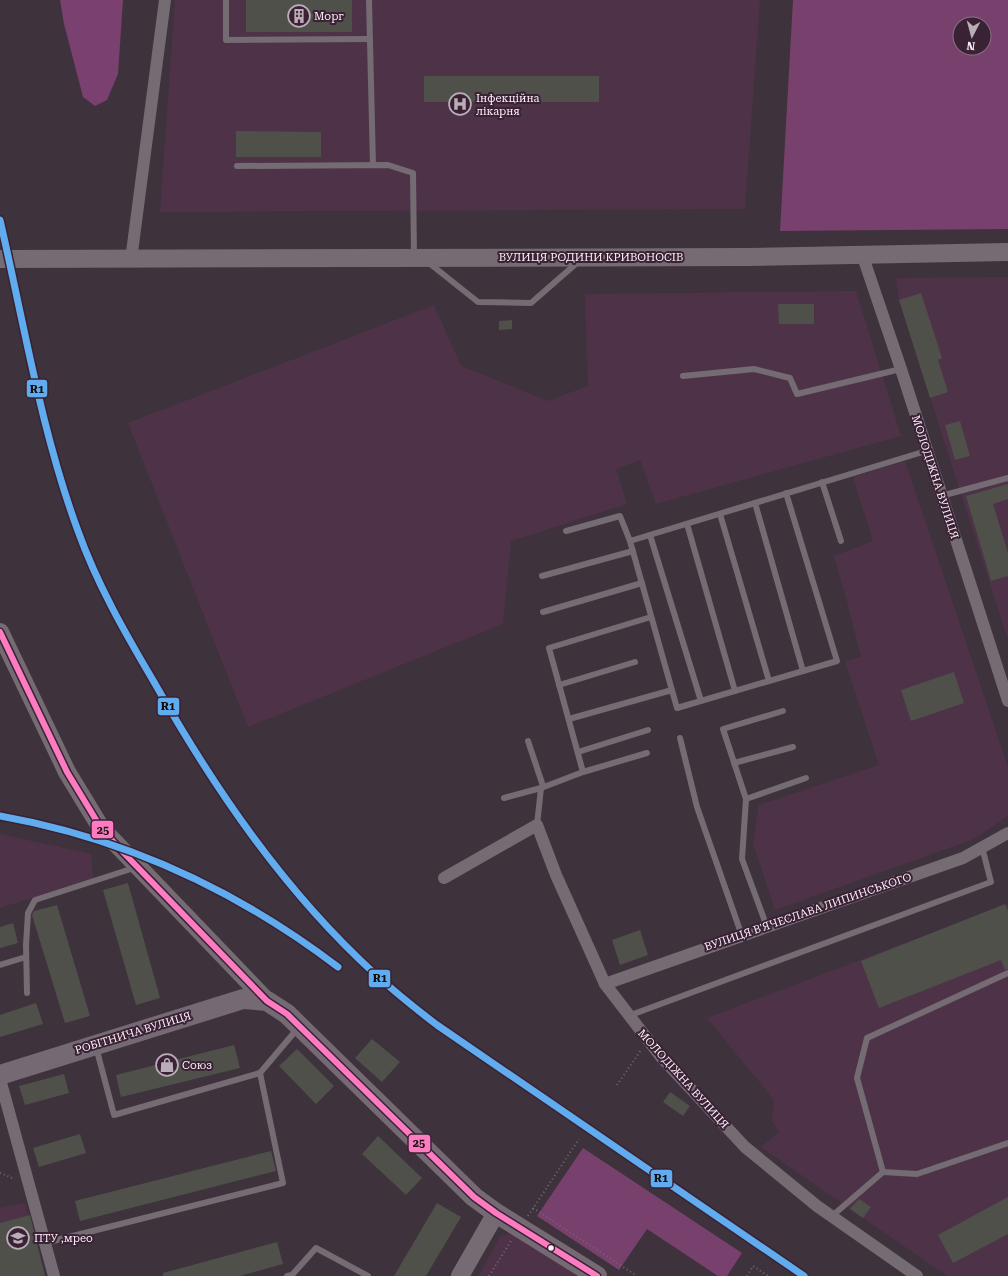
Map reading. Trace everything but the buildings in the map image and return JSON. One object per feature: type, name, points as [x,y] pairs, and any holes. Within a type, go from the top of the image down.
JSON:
[{"type":"main road","name":"ВУЛИЦЯ РОДИНИ КРИВОНОСІВ","points":[[0,259],[131,260],[746,257],[1008,252]]},
{"type":"main road","points":[[0,632],[67,772],[101,828],[267,1001],[287,1014],[468,1192],[496,1214],[596,1276]]},
{"type":"main road","name":"РОБІТНИЧА ВУЛИЦЯ","points":[[0,1075],[243,999],[267,1001]]},
{"type":"main road","points":[[460,1276],[496,1214]]},
{"type":"street","points":[[131,260],[165,0]]},
{"type":"street","name":"МОЛОДІЖНА ВУЛИЦЯ","points":[[862,254],[901,369],[926,451],[1008,701]]},
{"type":"street","points":[[444,878],[537,825]]},
{"type":"street","name":"МОЛОДІЖНА ВУЛИЦЯ","points":[[537,825],[556,875],[605,984],[647,1040],[745,1147],[832,1216],[917,1276]]},
{"type":"street","name":"ВУЛИЦЯ В'ЯЧЕСЛАВА ЛИПИНСЬКОГО","points":[[605,984],[963,858],[1008,833]]},
{"type":"street","points":[[0,1079],[54,1276]]},
{"type":"lane","points":[[226,0],[226,40],[370,39]]},
{"type":"lane","points":[[369,0],[373,165]]},
{"type":"lane","points":[[237,166],[388,165],[413,173],[418,258],[478,302],[531,303],[583,257]]},
{"type":"lane","points":[[683,376],[754,369],[790,378],[797,394],[901,369]]},
{"type":"lane","points":[[630,541],[926,451]]},
{"type":"lane","points":[[941,496],[1008,478]]},
{"type":"lane","points":[[822,482],[841,541]]},
{"type":"lane","points":[[566,531],[620,516],[633,551],[677,708],[837,660],[786,493]]},
{"type":"lane","points":[[755,503],[803,670]]},
{"type":"lane","points":[[720,514],[769,681]]},
{"type":"lane","points":[[687,524],[734,691]]},
{"type":"lane","points":[[650,535],[701,701]]},
{"type":"lane","points":[[542,576],[633,551]]},
{"type":"lane","points":[[543,612],[642,583]]},
{"type":"lane","points":[[583,772],[549,648],[651,617]]},
{"type":"lane","points":[[559,685],[635,662]]},
{"type":"lane","points":[[569,719],[672,690]]},
{"type":"lane","points":[[767,927],[742,859],[746,798],[723,729],[783,711]]},
{"type":"lane","points":[[578,752],[648,730]]},
{"type":"lane","points":[[680,738],[697,807],[742,936]]},
{"type":"lane","points":[[528,741],[542,787],[537,825]]},
{"type":"lane","points":[[734,763],[793,746]]},
{"type":"lane","points":[[504,798],[647,753]]},
{"type":"lane","points":[[746,798],[806,778]]},
{"type":"lane","points":[[628,1016],[991,882],[982,847]]},
{"type":"lane","points":[[27,993],[26,958],[28,914],[35,900],[138,867]]},
{"type":"lane","points":[[0,965],[26,958]]},
{"type":"lane","points":[[883,1172],[857,1078],[867,1038],[1008,974]]},
{"type":"lane","points":[[95,1045],[114,1115],[260,1073],[299,1027]]},
{"type":"lane","points":[[45,1243],[283,1184],[260,1073]]},
{"type":"lane","points":[[832,1216],[883,1172],[917,1174],[1008,1143]]},
{"type":"lane","points":[[287,1276],[292,1275],[316,1248],[368,1276]]},
{"type":"path","points":[[617,1085],[647,1040]]},
{"type":"path","points":[[526,1219],[579,1139]]},
{"type":"path","points":[[533,1208],[637,1276]]},
{"type":"path","points":[[489,1276],[512,1238]]},
{"type":"path","points":[[747,1276],[753,1266],[768,1276]]},
{"type":"shaded area","points":[[60,0],[123,0],[118,74],[107,100],[95,106],[83,97],[64,24]]},
{"type":"shaded area","name":"Інфекційна лікарня","points":[[175,0],[760,0],[745,209],[160,212]]},
{"type":"shaded area","points":[[793,0],[1008,0],[1008,229],[780,231]]},
{"type":"shaded area","points":[[1008,277],[1008,640],[899,300],[896,278]]},
{"type":"shaded area","points":[[856,291],[901,436],[656,504],[640,460],[616,469],[627,504],[511,541],[503,624],[248,727],[128,423],[434,305],[461,366],[548,401],[588,386],[585,294]]},
{"type":"shaded area","points":[[905,461],[1008,767],[1008,816],[974,839],[775,910],[753,843],[759,805],[879,765],[845,661],[861,657],[834,556],[873,541],[853,477]]},
{"type":"shaded area","points":[[0,834],[91,854],[93,878],[0,908]]},
{"type":"shaded area","points":[[1008,904],[1008,1276],[947,1276],[761,1147],[779,1132],[772,1121],[774,1100],[707,1018]]},
{"type":"shaded area","points":[[583,1148],[742,1253],[727,1276],[718,1276],[647,1229],[619,1270],[537,1216]]},
{"type":"shaded area","name":"ПТУ ,мрео","points":[[25,1203],[45,1276],[0,1276],[0,1208]]},
{"type":"shaded area","points":[[512,1233],[580,1276],[479,1276],[500,1236]]},
{"type":"transit line","name":"R1","points":[[0,220],[43,416],[65,493],[86,551],[122,627],[143,664],[201,761],[253,837],[281,873],[342,942],[375,974],[413,1007],[437,1025],[804,1276]]},
{"type":"transit line","name":"25","points":[[0,632],[67,772],[101,828],[119,848],[267,1001],[287,1014],[474,1197],[496,1213],[597,1276]]},
{"type":"transit line","name":"R1","points":[[0,816],[91,838],[135,853],[178,871],[260,914],[338,967]]},
{"type":"place","name":"Морг","points":[[299,16]]},
{"type":"place","name":"Інфекційна лікарня","points":[[460,104]]},
{"type":"place","name":"Союз","points":[[167,1065]]},
{"type":"place","name":"ПТУ ,мрео","points":[[18,1238]]}]
